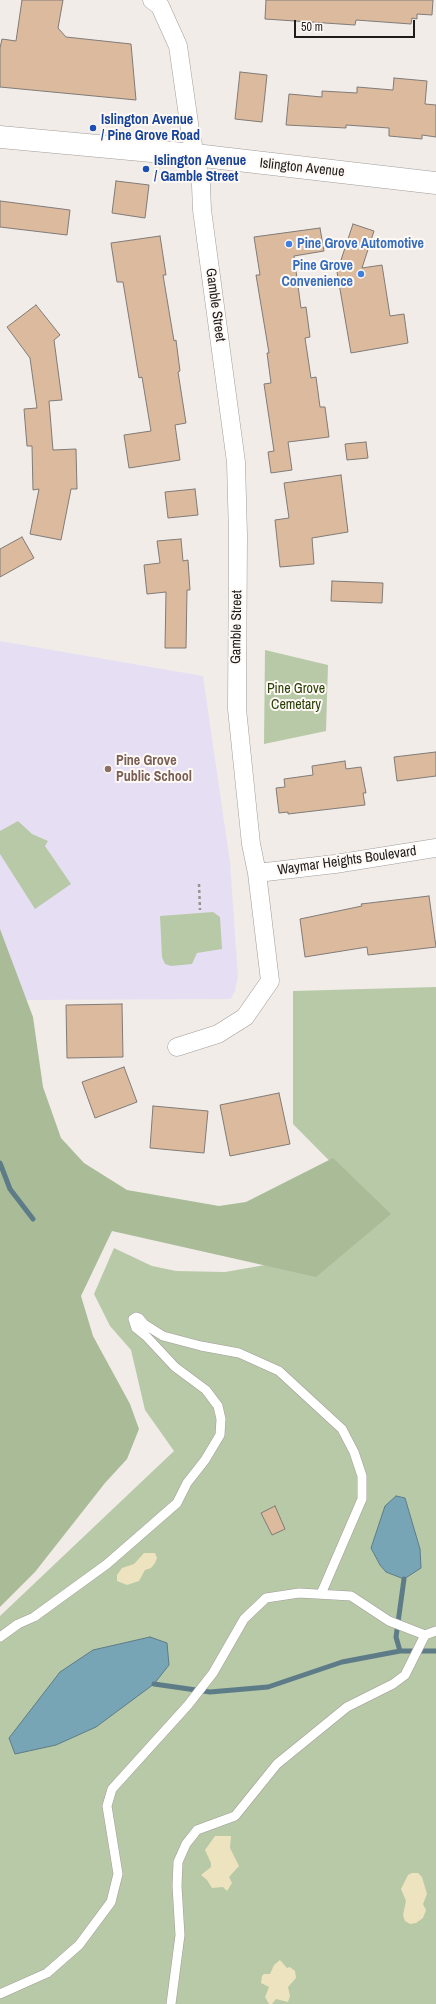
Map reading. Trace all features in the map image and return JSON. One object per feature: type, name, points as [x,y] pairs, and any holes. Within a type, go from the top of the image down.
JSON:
[{"type":"main road","name":"Islington Avenue","points":[[0,137],[195,156],[436,183]]},
{"type":"street","name":"Gamble Street","points":[[152,0],[160,6],[178,46],[201,185],[202,210],[236,462],[238,535],[237,709],[251,844],[257,873],[270,981],[245,1017],[218,1034],[177,1048]]},
{"type":"street","name":"Waymar Heights Boulevard","points":[[257,873],[336,864],[436,848]]},
{"type":"lane","points":[[0,1637],[18,1624],[34,1617],[107,1564],[177,1503],[187,1483],[205,1460],[220,1435],[221,1419],[218,1406],[206,1390],[175,1367],[146,1336],[136,1328],[132,1319],[136,1317],[163,1336],[201,1346],[221,1348],[239,1353],[279,1371],[342,1429],[354,1452],[362,1476],[362,1499],[321,1594]]},
{"type":"lane","points":[[0,1994],[47,1973],[78,1945],[111,1902],[118,1874],[107,1806],[112,1789],[207,1682],[244,1619],[266,1598],[299,1592],[351,1596],[389,1621],[408,1628],[424,1638]]},
{"type":"lane","points":[[170,2004],[180,1935],[177,1886],[178,1862],[186,1844],[196,1830],[235,1816],[277,1764],[347,1707],[393,1684],[405,1675],[424,1638],[436,1631]]},
{"type":"path","points":[[198,884],[200,910]]},
{"type":"shaded area","name":"Pine Grove Public School","points":[[0,641],[203,676],[230,862],[238,977],[235,991],[231,999],[26,1000],[0,929]]},
{"type":"green space","name":"Pine Grove Cemetary","points":[[265,650],[328,665],[326,731],[264,744]]},
{"type":"green space","points":[[18,821],[32,834],[48,841],[45,846],[71,884],[35,909],[0,854],[0,831]]},
{"type":"green space","points":[[213,912],[220,917],[222,949],[197,953],[192,964],[171,966],[165,964],[162,957],[160,916]]},
{"type":"green space","points":[[0,929],[33,1017],[43,1087],[61,1138],[84,1163],[127,1190],[219,1206],[246,1202],[333,1158],[391,1214],[316,1277],[112,1231],[81,1296],[93,1336],[130,1404],[139,1429],[127,1459],[105,1483],[35,1572],[0,1607]]},
{"type":"green space","points":[[436,987],[436,2004],[0,2004],[0,1616],[174,1451],[145,1410],[131,1350],[110,1326],[94,1294],[114,1248],[152,1266],[176,1271],[225,1272],[271,1264],[385,1217],[293,1124],[293,991]]},
{"type":"sand","points":[[144,1553],[155,1553],[157,1558],[151,1568],[145,1570],[139,1581],[127,1585],[117,1581],[117,1575],[122,1568],[134,1564]]},
{"type":"sand","points":[[215,1836],[231,1836],[230,1848],[239,1866],[229,1877],[232,1883],[227,1891],[223,1887],[212,1888],[207,1880],[201,1875],[211,1867],[211,1863],[205,1850]]},
{"type":"sand","points":[[418,1873],[422,1877],[427,1894],[423,1904],[426,1910],[423,1918],[416,1923],[410,1924],[405,1921],[403,1915],[406,1901],[401,1889],[408,1875]]},
{"type":"sand","points":[[280,1960],[287,1968],[290,1967],[295,1971],[296,1978],[288,1987],[290,1996],[288,2002],[276,1999],[272,2004],[269,2004],[265,1997],[269,1987],[261,1983],[262,1976],[264,1974],[270,1974],[274,1965]]},
{"type":"water","points":[[396,1496],[405,1498],[420,1549],[421,1568],[404,1579],[386,1572],[380,1565],[371,1548],[385,1506]]},
{"type":"water","points":[[150,1637],[167,1643],[169,1665],[154,1684],[96,1727],[56,1745],[15,1754],[9,1738],[60,1672],[93,1650]]},
{"type":"building","points":[[22,0],[63,0],[58,28],[66,37],[131,44],[136,100],[0,87],[0,48],[2,39],[16,41]]},
{"type":"building","points":[[266,0],[433,0],[432,15],[417,14],[417,19],[412,18],[411,24],[356,20],[355,25],[265,19]]},
{"type":"building","points":[[240,72],[267,75],[262,122],[235,119]]},
{"type":"building","points":[[394,78],[427,81],[425,104],[436,105],[436,137],[422,135],[422,139],[389,136],[389,128],[346,125],[346,128],[286,125],[289,94],[322,97],[322,91],[357,93],[357,87],[393,90]]},
{"type":"building","points":[[116,181],[149,185],[145,218],[112,213]]},
{"type":"building","points":[[0,201],[70,210],[67,235],[0,227]]},
{"type":"building","points":[[353,224],[374,231],[362,268],[382,265],[390,316],[404,314],[408,343],[351,353],[337,272]]},
{"type":"building","points":[[320,228],[324,251],[294,256],[301,308],[306,307],[310,337],[305,338],[311,378],[316,377],[320,407],[325,407],[329,437],[288,442],[292,470],[271,473],[268,452],[274,451],[264,384],[271,383],[267,353],[269,353],[256,275],[260,275],[254,237]]},
{"type":"building","points":[[160,236],[166,275],[163,275],[174,341],[176,340],[180,371],[178,372],[186,423],[175,425],[180,460],[129,468],[124,435],[151,431],[142,377],[139,378],[123,282],[117,282],[111,243]]},
{"type":"building","points":[[36,305],[60,335],[54,340],[62,400],[49,401],[53,450],[76,449],[77,489],[71,489],[61,540],[30,534],[39,489],[33,490],[32,446],[27,446],[24,409],[37,408],[30,358],[7,327]]},
{"type":"building","points":[[366,442],[368,458],[347,460],[345,444]]},
{"type":"building","points":[[341,475],[348,532],[312,538],[314,564],[280,567],[275,520],[289,518],[284,483]]},
{"type":"building","points":[[195,489],[198,515],[168,518],[165,492]]},
{"type":"building","points":[[22,537],[34,558],[0,577],[0,549]]},
{"type":"building","points":[[181,539],[183,561],[188,560],[190,590],[187,590],[186,648],[165,648],[166,592],[147,594],[144,565],[160,563],[157,541]]},
{"type":"building","points":[[332,581],[383,583],[382,603],[331,601]]},
{"type":"building","points":[[436,752],[436,776],[397,781],[394,757]]},
{"type":"building","points":[[345,761],[346,769],[361,767],[366,793],[363,793],[365,805],[288,814],[288,812],[279,813],[276,788],[285,787],[284,779],[313,775],[312,766]]},
{"type":"building","points":[[429,896],[436,947],[368,955],[367,947],[305,957],[300,919],[362,906],[361,904]]},
{"type":"building","points":[[122,1004],[123,1057],[67,1058],[66,1005]]},
{"type":"building","points":[[124,1067],[137,1102],[95,1118],[82,1082]]},
{"type":"building","points":[[279,1093],[290,1144],[230,1156],[220,1105]]},
{"type":"building","points":[[153,1106],[208,1111],[204,1153],[150,1148]]},
{"type":"building","points":[[275,1506],[285,1529],[272,1535],[261,1513]]},
{"type":"waterway","points":[[0,1163],[10,1189],[33,1219]]},
{"type":"waterway","points":[[400,1651],[396,1637],[404,1579]]},
{"type":"waterway","points":[[154,1684],[210,1692],[268,1687],[342,1662],[400,1651],[436,1651]]},
{"type":"place","name":"Islington Avenue / Pine Grove Road","points":[[93,128]]},
{"type":"place","name":"Islington Avenue / Gamble Street","points":[[146,169]]},
{"type":"place","name":"Pine Grove Automotive","points":[[289,244]]},
{"type":"place","name":"Pine Grove Convenience","points":[[361,274]]},
{"type":"place","name":"Pine Grove Public School","points":[[108,769]]}]
